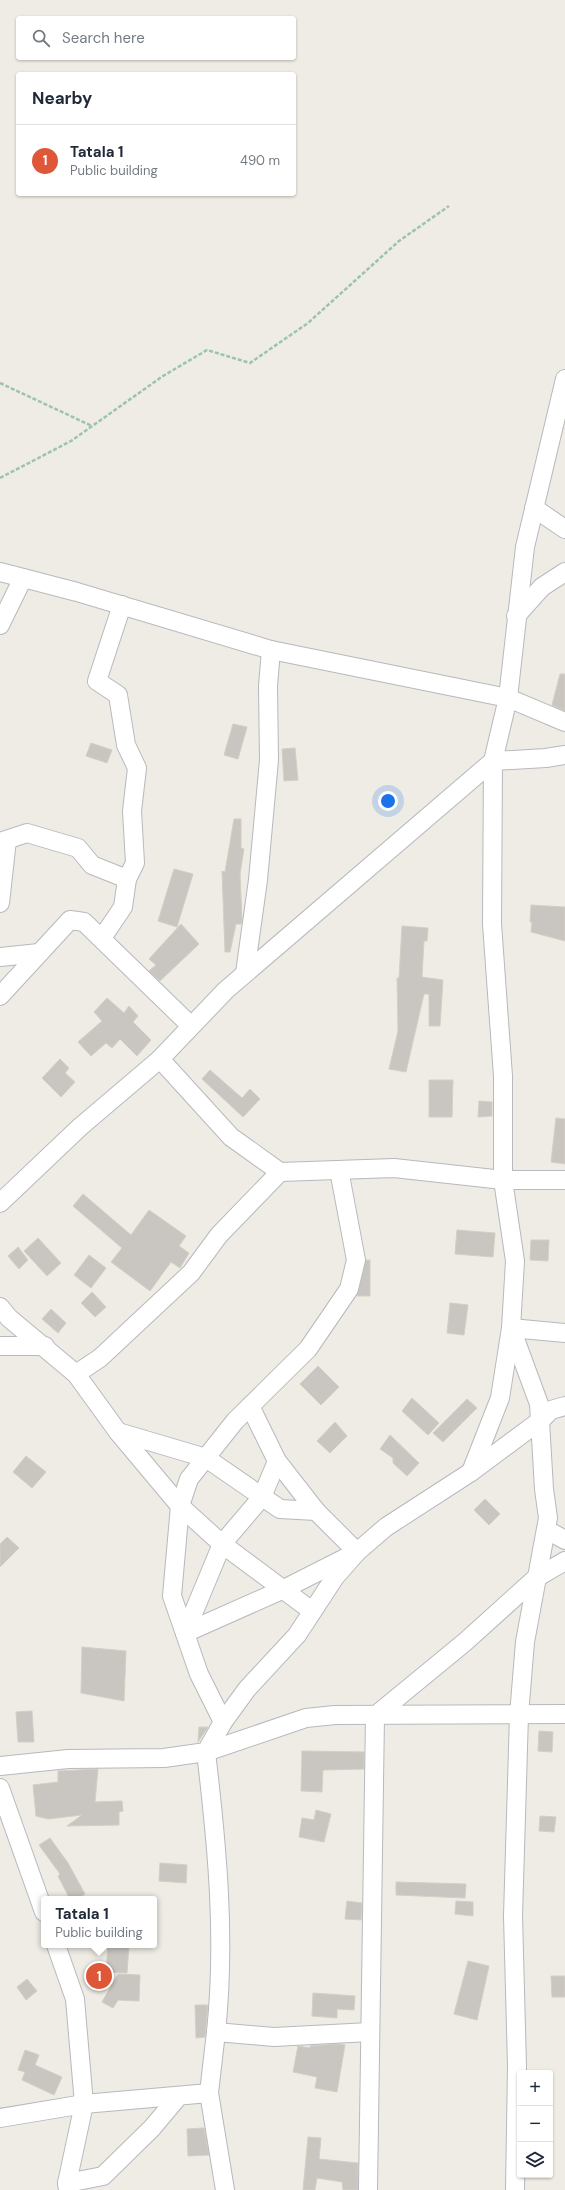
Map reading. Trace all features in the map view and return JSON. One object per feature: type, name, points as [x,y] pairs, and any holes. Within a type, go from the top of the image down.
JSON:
[{"type":"street","points":[[471,1472],[500,1398],[511,1328],[515,1261],[503,1180],[503,1076],[492,924],[493,761],[508,698],[516,616],[525,547],[565,379]]},
{"type":"street","points":[[534,508],[565,529]]},
{"type":"street","points":[[0,572],[122,605],[271,650],[508,698],[565,722]]},
{"type":"street","points":[[516,616],[542,587],[565,572]]},
{"type":"street","points":[[0,625],[23,578]]},
{"type":"street","points":[[102,938],[123,907],[127,879],[135,863],[132,811],[137,768],[126,745],[118,695],[97,681],[122,605]]},
{"type":"street","points":[[245,973],[258,880],[269,760],[268,686],[271,650]]},
{"type":"street","points":[[0,1203],[80,1127],[160,1059],[190,1025],[245,973],[493,761],[565,755]]},
{"type":"street","points":[[0,903],[3,841],[27,834],[78,848],[92,865],[127,879]]},
{"type":"street","points":[[0,996],[70,920],[84,922],[190,1025]]},
{"type":"street","points":[[0,957],[39,953]]},
{"type":"street","points":[[160,1059],[231,1137],[280,1172],[394,1168],[503,1180],[565,1180]]},
{"type":"street","points":[[222,1722],[199,1674],[172,1596],[180,1506],[189,1479],[235,1421],[308,1349],[349,1289],[356,1260],[338,1170]]},
{"type":"street","points":[[76,1374],[100,1358],[191,1273],[219,1235],[280,1172]]},
{"type":"street","points":[[0,1307],[9,1318],[45,1346],[76,1374],[118,1432],[180,1506],[222,1544],[312,1611]]},
{"type":"street","points":[[511,1328],[565,1332]]},
{"type":"street","points":[[511,1328],[539,1404],[556,1412]]},
{"type":"street","points":[[0,1346],[45,1346]]},
{"type":"street","points":[[250,1406],[278,1461],[316,1511],[357,1552]]},
{"type":"street","points":[[226,2190],[209,2093],[220,1996],[222,1927],[213,1812],[206,1752],[222,1722],[247,1689],[297,1635],[342,1567],[357,1552],[386,1527],[471,1472],[556,1412]]},
{"type":"street","points":[[515,2190],[517,2066],[513,1916],[519,1715],[525,1642],[536,1578],[547,1530],[548,1518],[544,1489],[556,1412]]},
{"type":"street","points":[[118,1432],[206,1458],[280,1508],[316,1511]]},
{"type":"street","points":[[185,1633],[222,1544],[262,1497],[278,1461]]},
{"type":"street","points":[[547,1530],[565,1540]]},
{"type":"street","points":[[185,1633],[284,1590],[357,1552]]},
{"type":"street","points":[[368,2190],[375,1716],[465,1642],[536,1578],[565,1561]]},
{"type":"street","points":[[0,1766],[68,1759],[164,1758],[206,1752],[306,1718],[335,1715],[565,1714]]},
{"type":"street","points":[[0,1788],[41,1904]]},
{"type":"street","points":[[57,1948],[75,1999],[84,2104],[67,2186],[104,2183],[178,2097]]},
{"type":"street","points":[[216,2032],[274,2037],[370,2032]]},
{"type":"street","points":[[0,2118],[84,2104],[178,2097],[209,2093]]},
{"type":"path","points":[[0,478],[71,441],[163,376],[207,350],[250,363],[308,323],[399,242],[449,206]]},
{"type":"path","points":[[0,383],[93,426]]},
{"type":"building","points":[[560,674],[565,674],[565,711],[552,705]]},
{"type":"building","points":[[233,724],[247,727],[238,759],[224,755]]},
{"type":"building","points":[[91,743],[112,750],[107,763],[86,756]]},
{"type":"building","points":[[295,748],[298,780],[284,781],[282,749]]},
{"type":"building","points":[[234,819],[241,819],[241,848],[244,849],[240,874],[242,920],[241,924],[236,924],[230,952],[225,952],[222,871],[225,872]]},
{"type":"building","points":[[174,869],[193,874],[177,927],[158,921]]},
{"type":"building","points":[[531,905],[565,907],[565,941],[531,932]]},
{"type":"building","points":[[181,924],[199,944],[160,981],[149,971],[156,965],[149,959]]},
{"type":"building","points":[[402,926],[428,928],[427,941],[424,941],[422,977],[443,980],[440,1026],[429,1026],[429,994],[424,994],[406,1072],[389,1069],[398,1031],[397,978],[399,978]]},
{"type":"building","points":[[107,998],[124,1013],[129,1006],[138,1016],[133,1022],[151,1040],[137,1056],[120,1039],[112,1048],[106,1043],[91,1056],[78,1042],[102,1021],[94,1012]]},
{"type":"building","points":[[60,1059],[69,1068],[65,1073],[75,1082],[61,1097],[42,1078]]},
{"type":"building","points":[[210,1070],[242,1098],[250,1089],[260,1099],[243,1117],[202,1079]]},
{"type":"building","points":[[429,1080],[453,1080],[452,1117],[429,1117]]},
{"type":"building","points":[[479,1101],[492,1102],[492,1116],[478,1117]]},
{"type":"building","points":[[556,1118],[565,1119],[565,1164],[551,1162]]},
{"type":"building","points":[[83,1194],[131,1235],[149,1210],[186,1236],[179,1246],[189,1253],[180,1268],[171,1262],[150,1291],[111,1262],[122,1248],[73,1206]]},
{"type":"building","points":[[457,1230],[495,1233],[493,1257],[455,1254]]},
{"type":"building","points":[[38,1238],[61,1263],[47,1276],[24,1251]]},
{"type":"building","points":[[531,1240],[549,1240],[548,1261],[530,1260]]},
{"type":"building","points":[[18,1247],[28,1260],[19,1269],[8,1256]]},
{"type":"building","points":[[89,1255],[106,1268],[91,1288],[74,1275]]},
{"type":"building","points":[[366,1260],[370,1260],[370,1296],[357,1296]]},
{"type":"building","points":[[92,1292],[106,1307],[95,1317],[81,1303]]},
{"type":"building","points":[[450,1303],[468,1305],[464,1335],[447,1333]]},
{"type":"building","points":[[51,1309],[66,1323],[58,1333],[42,1319]]},
{"type":"building","points":[[318,1366],[339,1387],[321,1405],[300,1384]]},
{"type":"building","points":[[412,1398],[439,1423],[428,1435],[402,1411]]},
{"type":"building","points":[[467,1399],[477,1408],[443,1442],[433,1433]]},
{"type":"building","points":[[335,1422],[347,1436],[330,1453],[317,1441]]},
{"type":"building","points":[[390,1435],[419,1463],[407,1476],[393,1463],[393,1458],[380,1449]]},
{"type":"building","points":[[26,1456],[46,1472],[32,1488],[13,1472]]},
{"type":"building","points":[[485,1499],[500,1514],[489,1525],[474,1510]]},
{"type":"building","points":[[7,1537],[19,1548],[0,1567],[0,1544]]},
{"type":"building","points":[[82,1647],[126,1651],[124,1701],[81,1693]]},
{"type":"building","points":[[32,1711],[34,1742],[18,1742],[16,1712]]},
{"type":"building","points":[[199,1727],[208,1727],[198,1742]]},
{"type":"building","points":[[539,1731],[553,1732],[552,1752],[538,1751]]},
{"type":"building","points":[[302,1751],[364,1752],[364,1769],[323,1770],[322,1792],[301,1791]]},
{"type":"building","points":[[98,1769],[95,1802],[122,1801],[123,1811],[119,1812],[119,1825],[67,1826],[82,1815],[48,1819],[36,1816],[33,1785],[58,1782],[58,1771]]},
{"type":"building","points":[[316,1810],[331,1814],[324,1842],[299,1837],[302,1818],[314,1820]]},
{"type":"building","points":[[540,1816],[556,1817],[554,1832],[539,1831]]},
{"type":"building","points":[[50,1838],[68,1863],[85,1894],[82,1896],[68,1896],[58,1876],[60,1874],[39,1845]]},
{"type":"building","points":[[160,1863],[187,1865],[186,1883],[159,1881]]},
{"type":"building","points":[[396,1882],[466,1884],[465,1898],[396,1895]]},
{"type":"building","points":[[347,1901],[362,1903],[361,1920],[345,1919]]},
{"type":"building","points":[[456,1901],[473,1902],[473,1916],[455,1914]]},
{"type":"building","points":[[108,1948],[129,1948],[127,1973],[106,1972]]},
{"type":"building","points":[[468,1961],[489,1966],[477,2020],[454,2014]]},
{"type":"building","points":[[118,1974],[140,1975],[139,2001],[118,2000],[113,2008],[102,2002]]},
{"type":"building","points":[[551,1976],[565,1976],[565,1997],[552,1997]]},
{"type":"building","points":[[27,1979],[37,1991],[26,2000],[17,1987]]},
{"type":"building","points":[[313,1993],[355,1996],[354,2010],[337,2009],[337,2018],[312,2016]]},
{"type":"building","points":[[195,2005],[208,2005],[205,2037],[196,2038]]},
{"type":"building","points":[[345,2045],[337,2092],[315,2088],[317,2077],[293,2072],[298,2046],[310,2048],[310,2046]]},
{"type":"building","points":[[25,2050],[39,2055],[35,2065],[62,2077],[54,2095],[22,2080],[25,2072],[18,2070]]},
{"type":"building","points":[[204,2128],[209,2155],[188,2156],[187,2129]]},
{"type":"building","points":[[308,2137],[321,2138],[319,2159],[358,2163],[358,2190],[343,2190],[342,2182],[317,2178],[315,2190],[303,2190]]},
{"type":"place","name":"Tatala 1","points":[[99,1976]]}]
